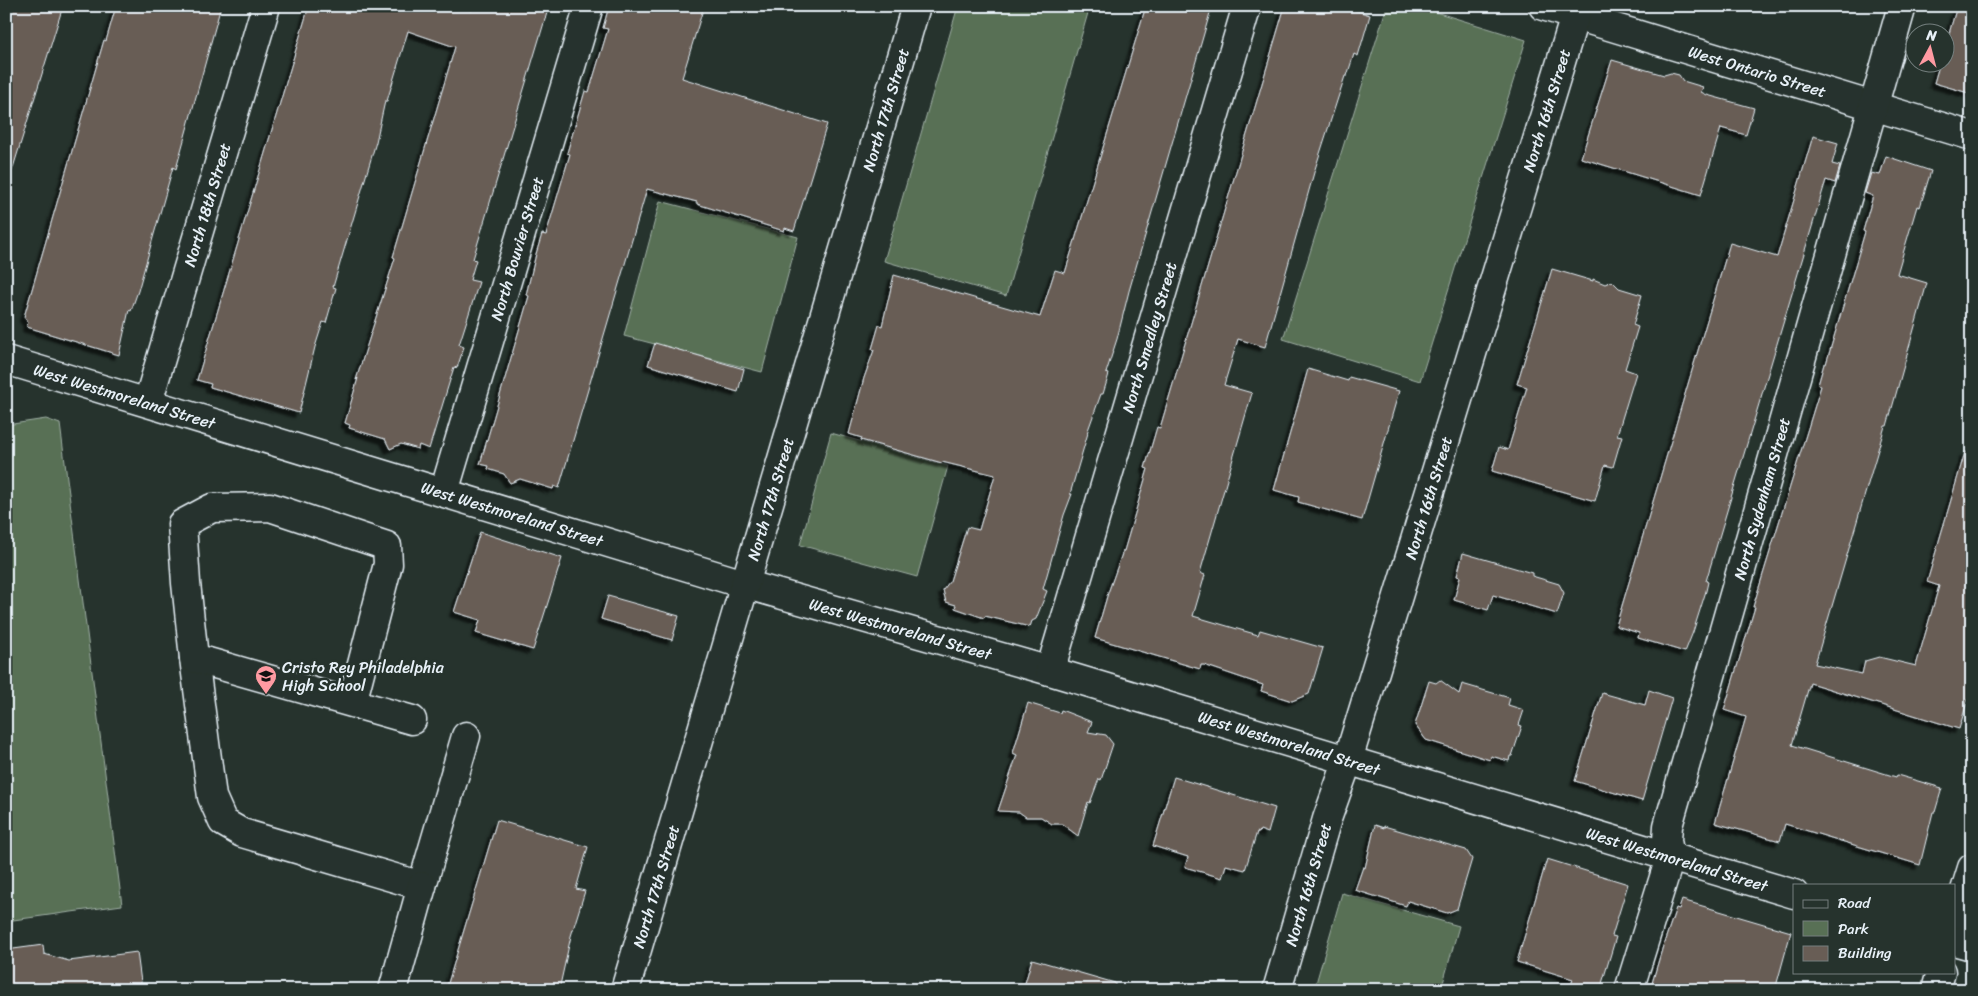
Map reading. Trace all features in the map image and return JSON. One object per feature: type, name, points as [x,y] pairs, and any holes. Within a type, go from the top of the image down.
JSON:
[{"type":"street","name":"North 18th Street","points":[[148,402],[266,6]]},
{"type":"street","name":"North Bouvier Street","points":[[444,492],[589,6]]},
{"type":"street","name":"North 17th Street","points":[[625,990],[916,6]]},
{"type":"street","name":"North Smedley Street","points":[[1050,671],[1247,6]]},
{"type":"street","name":"West Ontario Street","points":[[1543,6],[1577,11],[1873,107],[1972,136]]},
{"type":"street","name":"North Sydenham Street","points":[[1629,990],[1670,858],[1666,840],[1668,826],[1902,6]]},
{"type":"street","name":"North 16th Street","points":[[1278,990],[1327,819],[1348,760],[1577,11]]},
{"type":"street","name":"West Westmoreland Street","points":[[6,360],[744,584],[1050,671],[1793,894]]},
{"type":"street","points":[[352,703],[388,564],[387,546],[270,508],[212,508],[182,524],[194,658],[212,797],[223,822],[242,833],[422,886]]},
{"type":"street","points":[[194,658],[412,720]]},
{"type":"street","points":[[394,990],[466,736]]},
{"type":"street","points":[[1956,920],[1972,868]]},
{"type":"street","points":[[1956,942],[1972,946]]},
{"type":"street","points":[[1936,990],[1940,974]]},
{"type":"green space","points":[[958,6],[1090,6],[1006,296],[884,261]]},
{"type":"green space","points":[[1387,6],[1416,6],[1526,40],[1420,381],[1283,339]]},
{"type":"green space","points":[[660,201],[798,237],[762,372],[624,336]]},
{"type":"green space","points":[[46,419],[60,424],[122,905],[6,921],[6,425]]},
{"type":"green space","points":[[831,433],[948,466],[917,577],[800,545]]},
{"type":"green space","points":[[1342,893],[1459,926],[1441,990],[1314,990]]},
{"type":"building","points":[[6,6],[63,6],[12,171],[6,170]]},
{"type":"building","points":[[116,6],[221,6],[176,169],[173,167],[138,291],[131,311],[129,310],[119,355],[27,327],[28,322],[24,317],[104,40],[106,41]]},
{"type":"building","points":[[309,6],[457,6],[472,11],[473,6],[549,6],[473,259],[476,260],[470,280],[479,282],[459,345],[464,347],[457,368],[454,367],[429,449],[419,445],[418,449],[401,444],[390,449],[385,439],[349,428],[350,425],[345,423],[358,378],[356,380],[395,258],[393,257],[455,47],[408,31],[387,101],[385,101],[376,142],[333,287],[336,288],[326,323],[323,322],[315,347],[299,413],[210,387],[211,384],[197,380]]},
{"type":"building","points":[[609,6],[704,6],[682,78],[827,124],[794,231],[785,228],[784,231],[697,204],[697,202],[647,189],[559,488],[554,486],[553,489],[520,479],[510,483],[504,474],[488,469],[489,466],[480,464],[529,296],[526,295],[536,254],[542,234],[546,235],[570,154],[567,153],[585,91],[589,92],[608,29],[603,28]]},
{"type":"building","points":[[1146,6],[1212,6],[1106,373],[1109,374],[1087,433],[1070,494],[1072,494],[1064,515],[1043,589],[1047,591],[1036,619],[1032,621],[1030,627],[985,616],[984,618],[955,608],[956,605],[946,602],[943,590],[950,581],[967,527],[979,530],[995,475],[942,463],[861,440],[862,438],[849,434],[864,378],[874,350],[872,349],[879,325],[882,326],[894,275],[1040,317],[1055,270],[1065,273]]},
{"type":"building","points":[[1285,6],[1349,6],[1348,8],[1370,15],[1358,56],[1354,54],[1347,76],[1345,76],[1315,169],[1265,347],[1238,339],[1224,385],[1252,393],[1200,573],[1205,575],[1193,616],[1258,635],[1260,630],[1323,648],[1309,694],[1292,701],[1261,691],[1263,685],[1204,665],[1201,665],[1200,669],[1095,638],[1108,593],[1124,551],[1148,469],[1145,468],[1157,427],[1160,428]]},
{"type":"building","points":[[1957,6],[1972,6],[1972,94],[1934,83],[1937,72],[1956,72],[1956,22],[1952,22]]},
{"type":"building","points":[[1612,60],[1664,75],[1671,73],[1679,75],[1683,81],[1703,87],[1701,92],[1707,95],[1754,108],[1746,135],[1721,128],[1701,195],[1581,158]]},
{"type":"building","points":[[1813,136],[1838,143],[1832,164],[1840,166],[1835,183],[1826,180],[1706,581],[1708,582],[1706,591],[1685,652],[1638,638],[1639,633],[1616,626],[1730,243],[1777,257]]},
{"type":"building","points":[[1886,156],[1931,171],[1920,207],[1917,206],[1897,274],[1927,283],[1887,426],[1885,426],[1815,664],[1862,674],[1865,661],[1879,657],[1916,666],[1939,586],[1927,582],[1965,452],[1972,453],[1972,686],[1959,729],[1810,683],[1792,745],[1896,777],[1897,775],[1942,788],[1935,812],[1933,812],[1920,865],[1785,824],[1780,841],[1715,823],[1746,717],[1724,710],[1755,607],[1753,607],[1821,386],[1818,385],[1824,364],[1826,364],[1865,232],[1863,231],[1873,196],[1865,193],[1871,173],[1880,175]]},
{"type":"building","points":[[1552,269],[1593,281],[1593,279],[1605,284],[1612,281],[1619,288],[1642,295],[1633,325],[1638,327],[1625,369],[1636,373],[1617,435],[1622,436],[1613,467],[1605,465],[1595,501],[1492,471],[1499,447],[1508,450],[1527,387],[1517,384]]},
{"type":"building","points":[[655,343],[744,369],[738,392],[648,365]]},
{"type":"building","points":[[1308,369],[1348,381],[1349,377],[1399,391],[1362,520],[1298,502],[1299,497],[1274,490]]},
{"type":"building","points":[[480,532],[562,558],[533,650],[476,633],[480,620],[454,612]]},
{"type":"building","points":[[1463,553],[1532,573],[1532,576],[1559,584],[1564,593],[1557,614],[1493,595],[1488,610],[1454,600],[1460,577],[1457,576]]},
{"type":"building","points":[[608,596],[679,616],[672,640],[601,619]]},
{"type":"building","points":[[1440,680],[1459,694],[1462,684],[1510,698],[1508,705],[1524,710],[1519,725],[1522,726],[1509,761],[1491,756],[1490,760],[1426,740],[1415,725],[1429,681],[1436,683]]},
{"type":"building","points":[[1649,690],[1672,698],[1642,801],[1575,781],[1602,693],[1645,705]]},
{"type":"building","points":[[1028,703],[1060,713],[1061,710],[1092,722],[1088,732],[1106,735],[1113,744],[1101,780],[1099,779],[1090,803],[1088,802],[1078,836],[1062,824],[1052,824],[1041,817],[1026,817],[1019,812],[998,811],[1017,755],[1013,753]]},
{"type":"building","points":[[1174,777],[1275,808],[1268,833],[1260,830],[1259,833],[1257,832],[1245,870],[1226,865],[1222,878],[1185,867],[1188,857],[1153,846]]},
{"type":"building","points":[[497,820],[588,847],[576,889],[585,891],[571,936],[559,990],[446,990]]},
{"type":"building","points":[[1375,825],[1466,850],[1472,859],[1457,909],[1447,913],[1408,901],[1406,906],[1355,890],[1363,867],[1365,868]]},
{"type":"building","points":[[1547,859],[1628,884],[1612,936],[1616,937],[1600,990],[1570,990],[1573,979],[1517,962]]},
{"type":"building","points":[[1682,900],[1791,932],[1775,990],[1650,990],[1676,908],[1679,909]]},
{"type":"building","points":[[43,945],[44,954],[69,961],[137,952],[142,990],[6,990],[6,950]]},
{"type":"building","points":[[1032,959],[1115,983],[1115,990],[1023,990]]},
{"type":"place","name":"Cristo Rey Philadelphia High School","points":[[266,695]]}]
